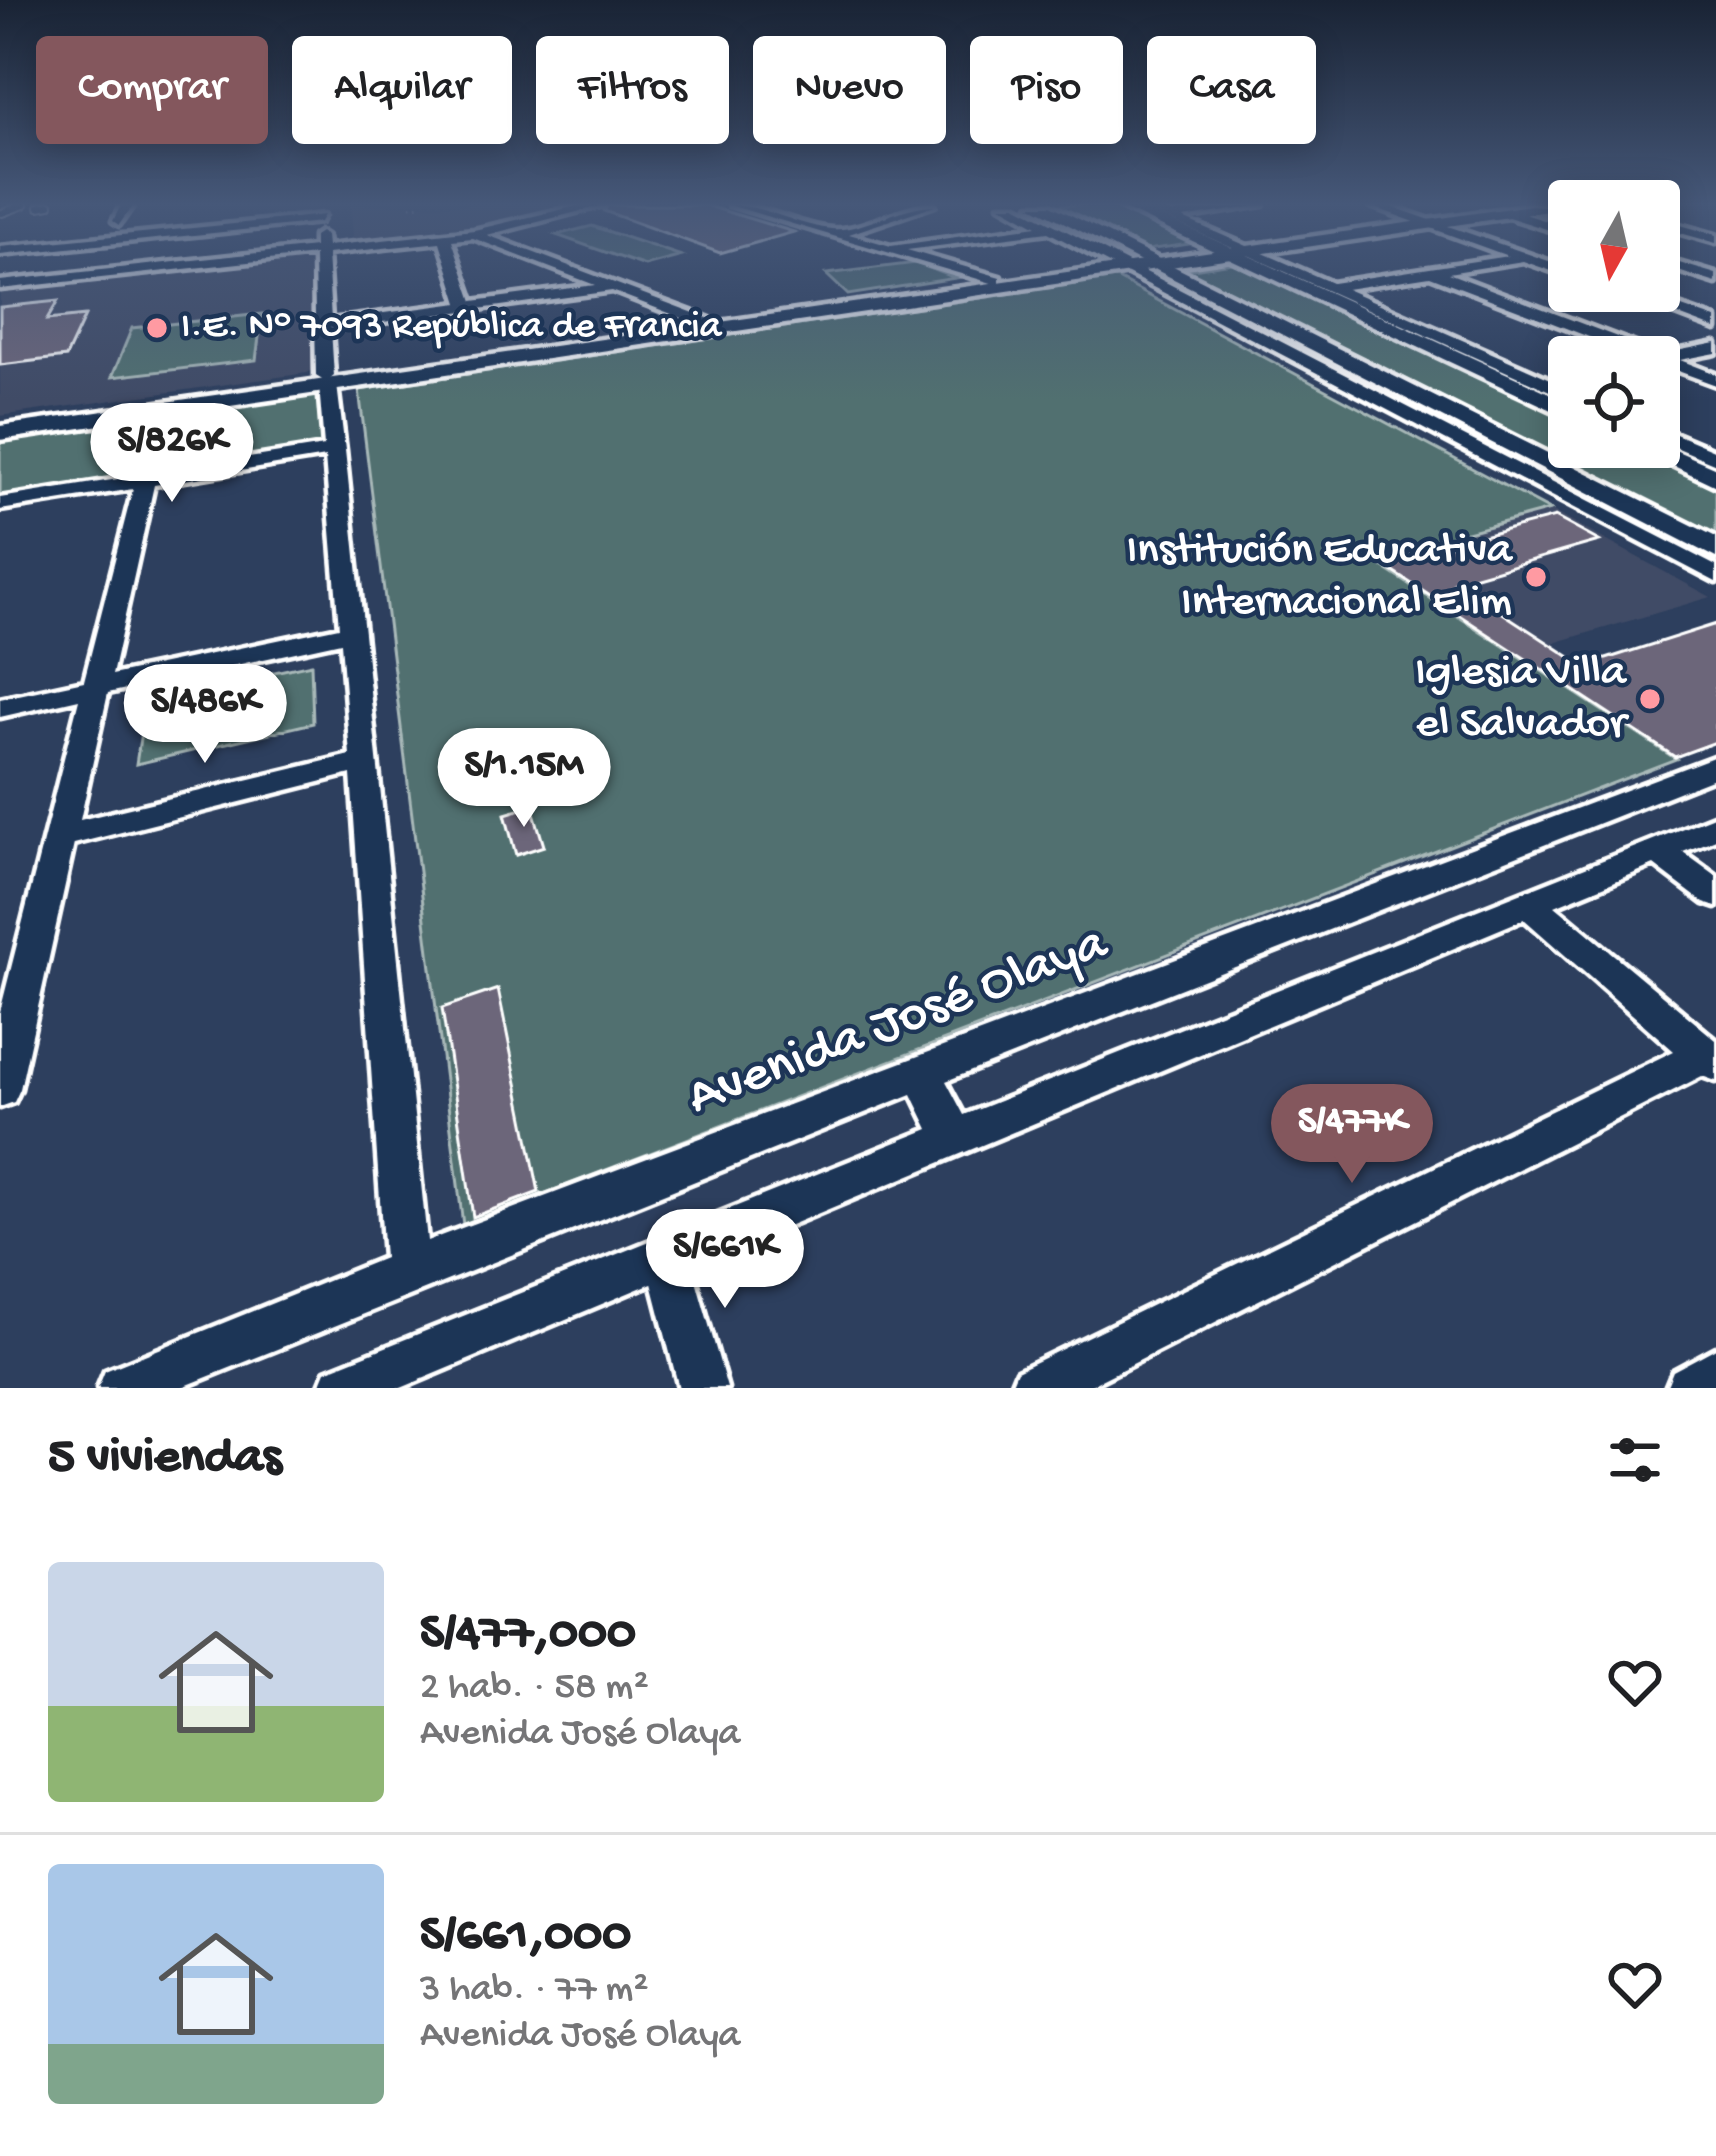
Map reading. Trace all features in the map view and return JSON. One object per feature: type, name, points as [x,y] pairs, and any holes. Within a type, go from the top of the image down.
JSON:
[{"type":"main road","points":[[1148,270],[1716,549]]},
{"type":"main road","points":[[1271,270],[1548,401]]},
{"type":"main road","points":[[1680,462],[1716,478]]},
{"type":"street","points":[[20,270],[34,281]]},
{"type":"street","points":[[0,285],[141,270]]},
{"type":"street","points":[[321,270],[407,1271]]},
{"type":"street","points":[[455,270],[467,306]]},
{"type":"street","points":[[569,270],[705,322]]},
{"type":"street","points":[[959,270],[995,280]]},
{"type":"street","points":[[0,434],[705,322],[1085,270]]},
{"type":"street","points":[[0,424],[1096,270]]},
{"type":"street","points":[[1147,270],[1716,575]]},
{"type":"street","points":[[1282,270],[1548,384]]},
{"type":"street","points":[[1331,288],[1446,270]]},
{"type":"street","points":[[1687,270],[1716,279]]},
{"type":"street","points":[[1432,272],[1601,336]]},
{"type":"street","points":[[1680,286],[1716,279]]},
{"type":"street","points":[[322,326],[612,286]]},
{"type":"street","points":[[1680,311],[1716,324]]},
{"type":"street","points":[[1680,354],[1716,348]]},
{"type":"street","points":[[1680,366],[1716,380]]},
{"type":"street","points":[[1544,382],[1548,381]]},
{"type":"street","points":[[1680,442],[1716,458]]},
{"type":"street","points":[[0,504],[335,450]]},
{"type":"street","points":[[0,1089],[96,687],[136,482]]},
{"type":"street","points":[[0,708],[352,632]]},
{"type":"street","points":[[60,836],[365,761]]},
{"type":"street","name":"Avenida José Olaya","points":[[122,1388],[407,1271],[1716,766]]},
{"type":"street","points":[[343,1388],[403,1376],[667,1256],[1716,826]]},
{"type":"street","points":[[1657,850],[1716,893]]},
{"type":"street","points":[[1034,1388],[1711,1059],[1529,902]]},
{"type":"street","points":[[921,1073],[954,1138]]},
{"type":"street","points":[[667,1256],[703,1388]]},
{"type":"street","points":[[1690,1388],[1716,1372]]},
{"type":"path","points":[[136,482],[143,412]]},
{"type":"shaded area","name":"I.E. N° 7093 República de Francia","points":[[171,270],[311,270],[315,369],[0,416],[0,288]]},
{"type":"shaded area","name":"Institución Educativa Internacional Elim","points":[[1550,510],[1711,597],[1516,654],[1367,557]]},
{"type":"green space","points":[[934,270],[956,278],[848,295],[826,274]]},
{"type":"green space","points":[[1247,270],[1548,409],[1548,455],[1179,271]]},
{"type":"green space","points":[[1164,274],[1716,554],[1716,569],[1149,276]]},
{"type":"green space","points":[[1116,278],[1550,510],[1369,558],[1676,759],[463,1225],[359,390]]},
{"type":"green space","points":[[262,314],[256,360],[112,377],[132,328]]},
{"type":"green space","points":[[318,392],[322,447],[0,499],[0,439]]},
{"type":"green space","points":[[1574,468],[1677,468],[1716,486],[1716,539]]},
{"type":"green space","points":[[311,664],[313,723],[136,764],[146,700]]},
{"type":"building","points":[[58,301],[47,320],[85,316],[66,357],[0,365],[0,307]]},
{"type":"building","points":[[1555,517],[1599,541],[1455,582],[1584,666],[1716,624],[1716,742],[1675,757],[1380,563]]},
{"type":"building","points":[[532,806],[544,846],[516,855],[505,814]]},
{"type":"building","points":[[498,989],[539,1192],[473,1217],[442,1008]]},
{"type":"place","name":"I.E. N° 7093 República de Francia","points":[[157,328]]},
{"type":"place","name":"Institución Educativa Internacional Elim","points":[[1536,577]]},
{"type":"place","name":"Iglesia Villa el Salvador","points":[[1650,699]]}]
